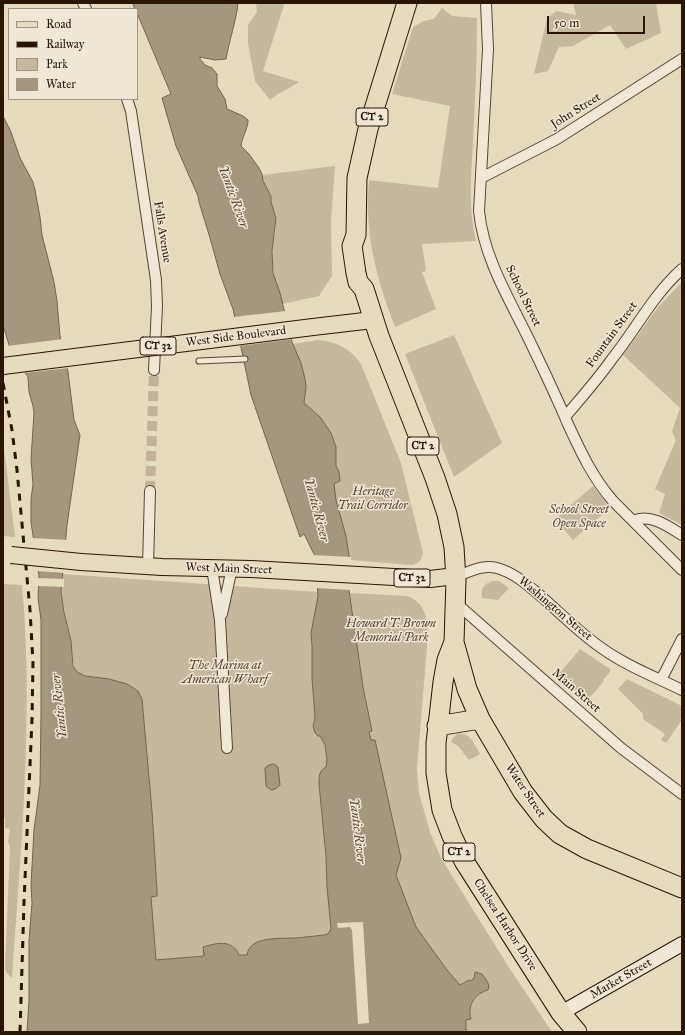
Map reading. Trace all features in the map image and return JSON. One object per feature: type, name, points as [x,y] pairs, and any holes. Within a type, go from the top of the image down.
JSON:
[{"type":"highway","name":"CT 2","points":[[407,3],[368,129],[360,162],[356,181],[356,235],[352,246],[358,282],[364,289],[373,320],[439,489],[453,539],[456,576]]},
{"type":"highway","name":"Chelsea Harbor Drive","points":[[456,576],[454,642],[449,654],[444,676],[437,726],[437,782],[442,810],[449,830],[468,868],[561,1013],[577,1032]]},
{"type":"highway","name":"Water Street","points":[[454,642],[467,689],[480,719],[527,798],[544,819],[569,840],[682,888]]},
{"type":"highway","points":[[437,726],[480,719]]},
{"type":"main road","name":"West Side Boulevard","points":[[3,366],[373,320]]},
{"type":"main road","name":"West Main Street","points":[[7,555],[38,559],[148,566],[232,568],[430,579],[456,576]]},
{"type":"main road","name":"Market Street","points":[[561,1013],[682,944]]},
{"type":"street","name":"School Street","points":[[486,3],[488,49],[479,211],[487,249],[503,288],[529,338],[582,452],[598,482],[613,501],[682,570]]},
{"type":"street","name":"John Street","points":[[481,178],[557,139],[682,59]]},
{"type":"street","name":"Falls Avenue","points":[[127,100],[131,111],[156,276],[157,306],[154,370]]},
{"type":"street","name":"Fountain Street","points":[[565,416],[612,360],[654,299],[670,280],[682,269]]},
{"type":"street","points":[[148,566],[150,491]]},
{"type":"street","points":[[633,521],[641,518],[657,520],[682,535]]},
{"type":"street","name":"Washington Street","points":[[456,576],[472,570],[488,567],[498,568],[510,573],[532,589],[594,643],[609,653],[682,690]]},
{"type":"street","points":[[212,568],[220,620],[227,748]]},
{"type":"street","points":[[220,620],[232,568]]},
{"type":"street","name":"Main Street","points":[[456,603],[621,748],[682,794]]},
{"type":"street","points":[[661,680],[682,639]]},
{"type":"lane","points":[[199,361],[245,359]]},
{"type":"green space","points":[[256,3],[283,3],[284,5],[263,71],[299,82],[270,100],[255,81],[248,43],[248,25],[257,12]]},
{"type":"green space","points":[[573,3],[656,3],[661,33],[626,49],[610,25],[573,46],[559,47],[548,71],[534,74],[547,19],[556,11],[576,15]]},
{"type":"green space","points":[[442,8],[452,16],[477,18],[471,192],[473,229],[476,241],[422,244],[426,271],[422,272],[436,309],[395,327],[382,290],[373,255],[368,218],[369,180],[438,188],[450,106],[392,94],[413,27],[424,21],[434,19]]},
{"type":"green space","points":[[335,166],[331,221],[332,276],[319,296],[282,304],[280,293],[274,277],[273,267],[272,246],[275,234],[276,216],[271,202],[271,195],[263,181],[262,175]]},
{"type":"green space","points":[[682,282],[682,525],[659,513],[665,494],[655,489],[676,440],[672,431],[680,408],[623,355],[659,306]]},
{"type":"green space","points":[[454,335],[502,443],[454,477],[405,354]]},
{"type":"green space","name":"Heritage Trail Corridor","points":[[317,340],[337,344],[348,350],[361,364],[401,463],[423,553],[421,560],[416,564],[411,565],[350,560],[346,536],[337,510],[333,490],[334,484],[338,482],[339,472],[336,466],[336,449],[331,433],[320,417],[304,404],[306,385],[301,363],[293,344]]},
{"type":"green space","points":[[3,441],[15,537],[3,536]]},
{"type":"green space","name":"School Street Open Space","points":[[593,486],[610,508],[573,540],[555,519]]},
{"type":"green space","name":"The Marina at American Wharf","points":[[63,574],[318,592],[317,606],[311,633],[312,678],[315,718],[314,729],[324,743],[327,759],[324,769],[319,774],[319,784],[331,929],[328,934],[266,940],[254,944],[249,949],[247,955],[239,955],[237,950],[229,944],[214,944],[204,947],[204,956],[156,960],[151,897],[156,896],[157,890],[152,811],[142,699],[138,691],[127,684],[109,679],[88,677],[79,674],[74,669],[71,641],[61,594]]},
{"type":"green space","points":[[492,581],[499,581],[509,588],[498,600],[482,598],[483,587]]},
{"type":"green space","points":[[3,584],[22,585],[27,683],[25,782],[12,978],[6,972],[5,968],[10,847],[8,842],[10,829],[5,828],[5,818],[3,818]]},
{"type":"green space","name":"Howard T. Brown Memorial Park","points":[[350,593],[407,596],[413,598],[424,611],[428,634],[417,769],[419,793],[430,832],[441,858],[508,966],[552,1032],[466,1032],[466,1020],[472,1003],[485,991],[475,972],[474,978],[471,981],[469,980],[460,985],[447,970],[416,927],[396,875],[401,858],[375,740],[371,741],[369,732],[372,731],[363,687]]},
{"type":"green space","points":[[580,649],[610,669],[610,672],[603,680],[604,681],[587,701],[558,675]]},
{"type":"green space","points":[[627,679],[682,706],[682,716],[680,719],[682,720],[666,743],[661,740],[665,734],[643,719],[643,714],[618,689]]},
{"type":"green space","points":[[457,734],[466,735],[469,737],[480,754],[469,760],[458,746],[451,742]]},
{"type":"water","name":"Yantic River","points":[[133,3],[238,3],[226,59],[215,60],[200,57],[200,59],[217,74],[217,86],[225,99],[227,109],[243,116],[248,120],[241,146],[259,168],[263,181],[271,196],[271,202],[276,218],[272,251],[273,273],[280,293],[292,342],[301,363],[305,379],[306,387],[304,403],[320,417],[331,433],[336,447],[336,466],[339,472],[340,481],[334,484],[336,500],[346,536],[350,562],[349,590],[363,687],[372,731],[369,732],[371,740],[375,740],[401,858],[396,875],[416,927],[447,970],[460,985],[469,980],[471,981],[474,978],[475,972],[482,974],[488,984],[488,990],[479,994],[471,1005],[471,1019],[466,1020],[466,1032],[27,1032],[29,1000],[29,940],[32,903],[31,885],[34,830],[40,785],[41,620],[38,598],[39,576],[31,522],[31,499],[33,484],[31,459],[34,413],[29,392],[28,377],[10,348],[3,325],[3,116],[11,132],[20,158],[33,182],[35,190],[42,235],[54,282],[60,336],[68,372],[74,420],[80,435],[67,525],[61,592],[71,641],[73,666],[77,672],[85,676],[109,679],[127,684],[138,691],[142,699],[152,811],[157,890],[157,896],[151,897],[156,960],[204,956],[203,947],[213,944],[228,944],[233,946],[239,955],[247,955],[249,949],[260,941],[267,939],[324,935],[328,934],[331,929],[319,784],[320,774],[326,767],[327,760],[325,745],[320,736],[315,733],[313,726],[315,718],[311,633],[318,596],[316,558],[304,534],[300,537],[251,395],[233,309],[220,274],[198,196],[176,146],[162,98],[171,94],[138,15],[138,8],[135,8]]},
{"type":"water","points":[[274,764],[278,767],[280,785],[271,790],[266,786],[265,768]]},
{"type":"pier","points":[[286,311],[294,339],[239,346],[233,317]]},
{"type":"pier","points":[[63,339],[69,368],[24,373],[7,346]]},
{"type":"pier","points":[[32,538],[68,540],[65,573],[36,571]]},
{"type":"pier","points":[[312,555],[351,557],[351,590],[315,588],[314,558]]},
{"type":"pier","points":[[37,578],[64,579],[64,587],[36,586]]},
{"type":"pier","points":[[363,922],[369,1023],[358,1024],[352,930],[350,927],[338,928],[337,923]]},
{"type":"tunnel","points":[[150,491],[154,370]]},
{"type":"railway","points":[[3,383],[12,430],[17,470],[30,610],[33,663],[20,1032]]}]
